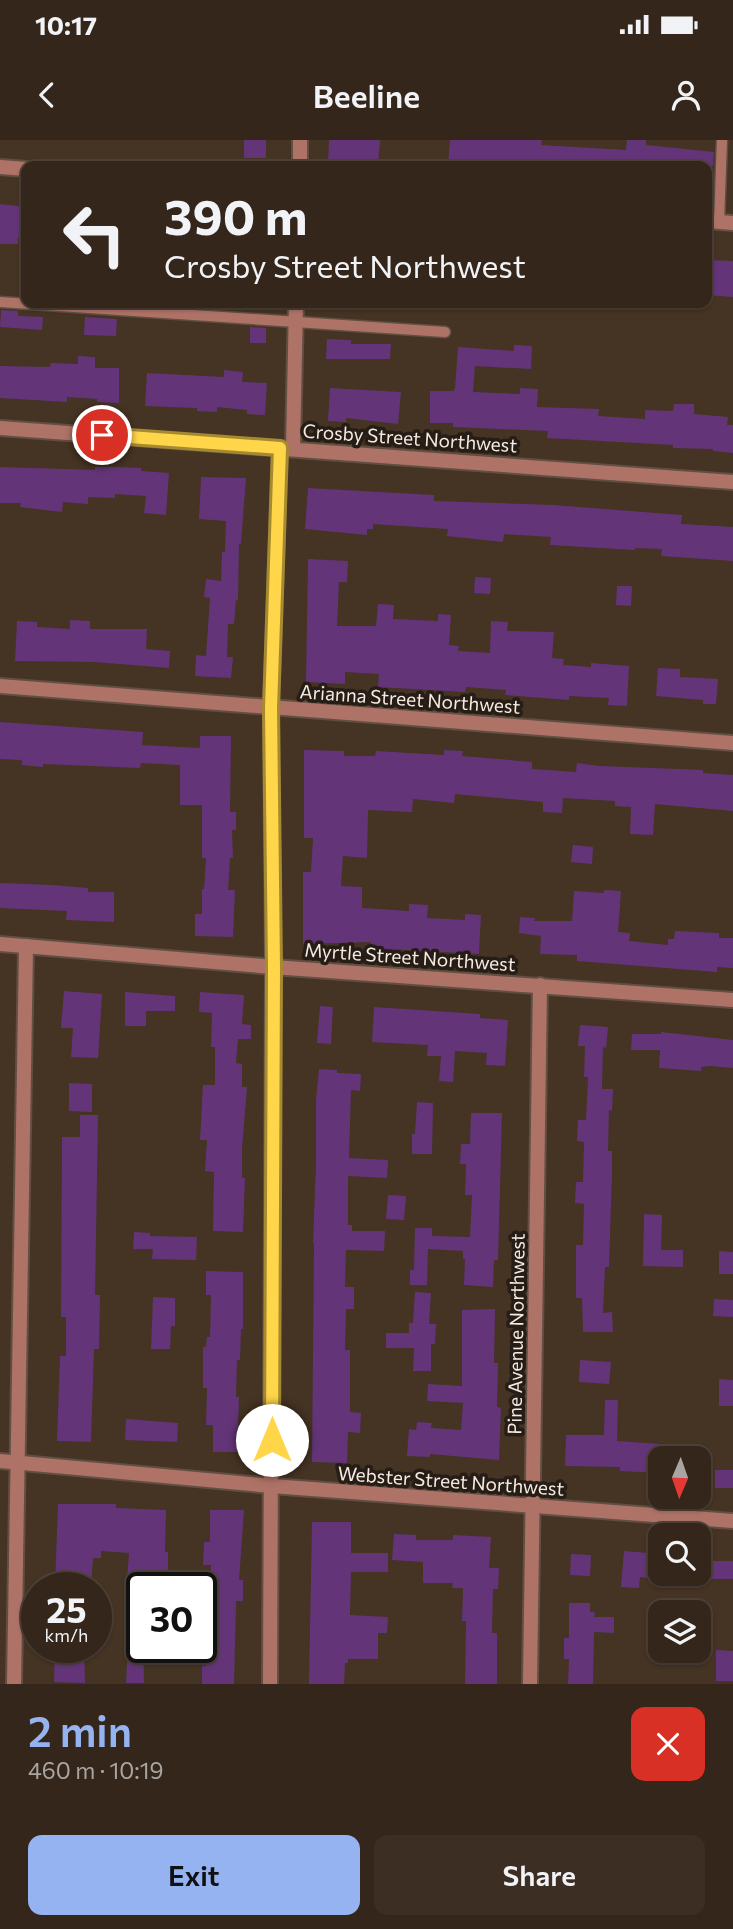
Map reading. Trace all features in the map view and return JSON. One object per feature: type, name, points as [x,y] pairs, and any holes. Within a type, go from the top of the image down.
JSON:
[{"type":"street","points":[[300,140],[300,161]]},
{"type":"street","points":[[0,167],[21,169]]},
{"type":"street","points":[[270,1684],[274,967],[271,708],[296,308]]},
{"type":"street","name":"Crosby Street Northwest","points":[[0,428],[733,482]]},
{"type":"street","name":"Arianna Street Northwest","points":[[0,686],[733,743]]},
{"type":"street","name":"Myrtle Street Northwest","points":[[0,944],[733,1000]]},
{"type":"street","points":[[14,1684],[26,946]]},
{"type":"street","name":"Pine Avenue Northwest","points":[[530,1684],[540,985]]},
{"type":"street","name":"Webster Street Northwest","points":[[0,1461],[272,1486],[733,1521]]},
{"type":"lane","points":[[720,222],[722,140]]},
{"type":"lane","points":[[0,302],[21,303]]},
{"type":"lane","points":[[93,308],[445,332]]},
{"type":"building","points":[[244,140],[266,140],[266,158],[244,158]]},
{"type":"building","points":[[329,140],[380,140],[378,161],[328,161]]},
{"type":"building","points":[[450,140],[542,140],[541,145],[626,150],[627,140],[646,140],[646,145],[714,152],[713,166],[712,161],[448,161]]},
{"type":"building","points":[[0,204],[21,206],[21,238],[18,238],[18,244],[0,244]]},
{"type":"building","points":[[712,260],[733,261],[733,297],[712,295]]},
{"type":"building","points":[[1,310],[18,311],[18,316],[43,317],[42,330],[0,327]]},
{"type":"building","points":[[85,317],[117,319],[116,336],[84,335]]},
{"type":"building","points":[[250,327],[266,328],[266,343],[250,343]]},
{"type":"building","points":[[327,339],[351,340],[351,344],[391,344],[390,359],[326,359]]},
{"type":"building","points":[[514,345],[532,346],[531,369],[475,366],[473,392],[520,394],[520,388],[538,389],[537,407],[599,409],[598,416],[645,419],[645,410],[673,411],[674,404],[694,404],[694,414],[728,417],[727,425],[733,425],[733,453],[713,449],[673,448],[673,445],[547,438],[548,431],[453,427],[453,423],[430,423],[430,391],[455,389],[458,347],[514,351]]},
{"type":"building","points":[[78,356],[95,357],[95,368],[119,368],[119,403],[67,397],[67,402],[0,398],[0,366],[50,367],[51,363],[78,364]]},
{"type":"building","points":[[224,370],[243,372],[242,382],[267,383],[265,415],[217,407],[217,412],[197,411],[197,408],[145,406],[147,373],[224,377]]},
{"type":"building","points":[[330,388],[401,392],[398,424],[346,418],[346,422],[328,421]]},
{"type":"building","points":[[0,467],[95,470],[95,467],[119,467],[169,473],[166,515],[144,513],[146,496],[115,494],[115,498],[88,497],[88,504],[63,502],[62,512],[20,507],[21,503],[0,503]]},
{"type":"building","points":[[201,477],[246,478],[239,544],[238,600],[234,624],[228,624],[227,657],[233,657],[231,678],[195,676],[196,655],[206,656],[210,598],[204,597],[206,579],[221,581],[226,521],[199,519]]},
{"type":"building","points":[[308,488],[434,495],[434,501],[553,505],[682,515],[681,524],[733,527],[733,561],[661,556],[662,549],[550,545],[551,537],[504,534],[503,542],[447,536],[448,529],[373,524],[373,529],[367,529],[367,535],[305,529]]},
{"type":"building","points":[[308,559],[348,561],[347,582],[339,582],[337,626],[376,626],[378,604],[394,605],[393,619],[438,621],[438,614],[451,615],[449,645],[459,646],[458,651],[490,653],[491,621],[508,622],[507,631],[554,632],[552,658],[564,659],[563,665],[591,667],[591,663],[629,666],[627,706],[608,705],[609,698],[569,696],[569,700],[505,695],[506,690],[466,687],[465,692],[378,687],[379,674],[345,672],[345,684],[306,682]]},
{"type":"building","points":[[475,577],[491,578],[490,594],[474,593]]},
{"type":"building","points":[[617,586],[632,586],[631,606],[616,605]]},
{"type":"building","points":[[70,620],[90,621],[90,629],[147,629],[146,649],[170,651],[169,668],[95,662],[15,661],[17,621],[37,622],[37,627],[70,629]]},
{"type":"building","points":[[658,668],[680,669],[680,677],[718,679],[716,704],[703,704],[703,700],[656,696]]},
{"type":"building","points":[[0,722],[143,732],[142,745],[200,748],[200,736],[231,736],[230,812],[236,812],[236,830],[232,830],[233,858],[230,858],[228,890],[235,890],[233,937],[195,936],[195,914],[202,914],[206,858],[202,858],[202,805],[180,805],[180,765],[141,763],[140,768],[22,765],[22,760],[0,759]]},
{"type":"building","points":[[304,750],[344,751],[344,756],[375,756],[376,751],[444,755],[444,750],[463,751],[462,756],[532,762],[532,769],[576,772],[577,763],[703,770],[703,773],[733,775],[733,811],[655,804],[653,835],[630,834],[631,807],[615,806],[615,801],[563,798],[562,813],[543,812],[543,802],[455,794],[454,803],[413,799],[412,812],[368,810],[367,858],[343,856],[341,886],[362,887],[362,908],[409,911],[409,904],[428,905],[427,918],[465,920],[465,914],[481,915],[479,954],[371,948],[371,942],[303,944],[303,872],[311,872],[313,838],[304,838]]},
{"type":"building","points":[[573,845],[593,847],[592,864],[571,862]]},
{"type":"building","points":[[0,883],[114,892],[114,922],[66,920],[67,911],[0,908]]},
{"type":"building","points":[[604,890],[621,891],[618,932],[630,933],[629,941],[668,945],[668,939],[674,939],[675,931],[719,933],[719,938],[733,938],[733,968],[717,967],[717,972],[577,961],[577,955],[540,954],[541,936],[519,933],[520,917],[535,918],[534,921],[572,921],[574,891],[604,893]]},
{"type":"building","points":[[64,991],[102,994],[98,1058],[71,1057],[73,1028],[61,1028]]},
{"type":"building","points":[[125,992],[175,996],[175,1011],[146,1011],[146,1026],[125,1026]]},
{"type":"building","points":[[200,992],[244,995],[242,1024],[251,1025],[251,1039],[238,1039],[236,1063],[242,1064],[242,1087],[247,1087],[242,1149],[242,1178],[245,1178],[243,1232],[213,1231],[214,1172],[205,1171],[207,1140],[200,1140],[203,1085],[215,1085],[215,1047],[211,1047],[212,1013],[199,1012]]},
{"type":"building","points":[[320,1006],[333,1007],[331,1044],[317,1043]]},
{"type":"building","points":[[374,1007],[480,1014],[480,1018],[508,1020],[505,1066],[486,1065],[487,1053],[455,1051],[453,1082],[439,1081],[441,1056],[427,1056],[428,1045],[372,1042]]},
{"type":"building","points":[[580,1025],[608,1027],[606,1048],[603,1047],[602,1089],[613,1089],[612,1111],[609,1110],[608,1151],[612,1151],[612,1172],[609,1267],[605,1267],[603,1313],[612,1312],[613,1332],[583,1332],[582,1298],[576,1298],[576,1245],[583,1245],[584,1204],[575,1203],[576,1182],[583,1182],[584,1142],[577,1141],[578,1120],[586,1120],[588,1077],[584,1077],[585,1046],[578,1046]]},
{"type":"building","points":[[661,1032],[733,1040],[733,1068],[710,1066],[701,1067],[701,1071],[659,1068],[660,1050],[631,1050],[632,1034]]},
{"type":"building","points":[[319,1069],[361,1074],[360,1091],[351,1090],[349,1158],[388,1160],[387,1178],[348,1176],[348,1225],[352,1225],[352,1231],[385,1231],[384,1251],[346,1250],[345,1287],[354,1287],[354,1309],[346,1309],[345,1350],[350,1350],[350,1412],[361,1413],[360,1433],[348,1432],[347,1463],[312,1462],[313,1243]]},
{"type":"building","points":[[69,1083],[92,1084],[92,1112],[69,1111]]},
{"type":"building","points":[[417,1102],[433,1103],[432,1154],[412,1154]]},
{"type":"building","points":[[471,1113],[502,1113],[498,1260],[494,1260],[493,1287],[464,1285],[463,1251],[428,1249],[427,1285],[410,1285],[410,1270],[414,1270],[415,1228],[432,1228],[432,1236],[470,1237],[472,1195],[465,1195],[466,1164],[460,1164],[461,1144],[470,1144]]},
{"type":"building","points":[[80,1115],[98,1115],[95,1295],[100,1295],[99,1349],[94,1349],[91,1442],[57,1441],[60,1356],[66,1356],[66,1317],[61,1317],[62,1137],[80,1137]]},
{"type":"building","points":[[388,1195],[406,1196],[404,1220],[386,1219]]},
{"type":"building","points":[[644,1214],[662,1215],[661,1250],[683,1250],[683,1267],[643,1266]]},
{"type":"building","points":[[134,1232],[150,1233],[150,1236],[197,1237],[196,1260],[152,1259],[153,1249],[133,1249]]},
{"type":"building","points":[[719,1251],[733,1252],[733,1274],[719,1274]]},
{"type":"building","points":[[206,1271],[243,1272],[243,1329],[240,1360],[237,1360],[236,1397],[239,1397],[238,1428],[245,1429],[244,1452],[213,1452],[213,1425],[206,1425],[207,1388],[203,1388],[203,1347],[206,1347],[207,1337],[210,1337],[211,1295],[206,1295]]},
{"type":"building","points":[[415,1292],[431,1293],[429,1324],[436,1324],[435,1344],[431,1344],[431,1371],[413,1371],[414,1348],[386,1348],[386,1333],[409,1333],[409,1323],[413,1323]]},
{"type":"building","points":[[153,1297],[175,1298],[175,1326],[171,1326],[170,1349],[151,1349]]},
{"type":"building","points":[[714,1299],[733,1300],[733,1317],[713,1316]]},
{"type":"building","points":[[495,1309],[494,1363],[498,1363],[497,1407],[501,1408],[499,1460],[430,1454],[430,1457],[407,1456],[409,1429],[416,1430],[417,1422],[432,1423],[431,1428],[461,1430],[463,1403],[427,1401],[428,1384],[462,1386],[462,1310]]},
{"type":"building","points":[[580,1360],[611,1362],[609,1384],[579,1382]]},
{"type":"building","points":[[719,1379],[733,1380],[733,1406],[719,1406]]},
{"type":"building","points":[[605,1400],[618,1400],[617,1441],[674,1446],[648,1446],[648,1472],[620,1471],[620,1467],[565,1466],[566,1435],[604,1435]]},
{"type":"building","points":[[126,1419],[178,1423],[177,1442],[125,1440]]},
{"type":"building","points":[[715,1470],[733,1470],[733,1488],[715,1488]]},
{"type":"building","points":[[58,1504],[116,1504],[116,1508],[166,1510],[165,1552],[168,1552],[168,1572],[128,1572],[129,1553],[101,1551],[101,1558],[93,1558],[92,1572],[56,1572]]},
{"type":"building","points":[[210,1510],[244,1510],[239,1580],[243,1580],[243,1601],[236,1601],[234,1684],[202,1684],[202,1666],[206,1666],[206,1663],[217,1663],[217,1572],[211,1572],[211,1565],[203,1565],[204,1542],[210,1542]]},
{"type":"building","points":[[312,1522],[351,1522],[351,1553],[388,1553],[388,1572],[351,1572],[350,1615],[388,1617],[387,1633],[378,1633],[378,1659],[348,1659],[348,1663],[345,1663],[344,1684],[309,1684]]},
{"type":"building","points":[[394,1534],[416,1535],[416,1540],[453,1540],[453,1535],[491,1537],[489,1568],[499,1568],[498,1589],[493,1589],[492,1633],[497,1633],[497,1684],[465,1684],[466,1621],[462,1621],[463,1588],[452,1588],[453,1583],[423,1583],[423,1562],[392,1560]]},
{"type":"building","points":[[624,1551],[648,1553],[648,1578],[640,1577],[639,1588],[621,1587]]},
{"type":"building","points":[[571,1554],[591,1555],[590,1576],[570,1575]]},
{"type":"building","points":[[711,1561],[733,1561],[733,1579],[711,1579]]},
{"type":"building","points":[[569,1603],[590,1603],[590,1612],[595,1612],[594,1617],[614,1617],[614,1633],[594,1632],[593,1684],[568,1684],[569,1659],[564,1659],[564,1638],[569,1638]]},
{"type":"building","points":[[716,1650],[733,1651],[733,1681],[716,1681]]},
{"type":"building","points":[[55,1663],[84,1663],[85,1683],[54,1682]]},
{"type":"building","points":[[127,1663],[144,1663],[144,1683],[126,1683]]},
{"type":"route","points":[[102,435],[280,448],[271,708],[274,967],[272,1440]]}]
